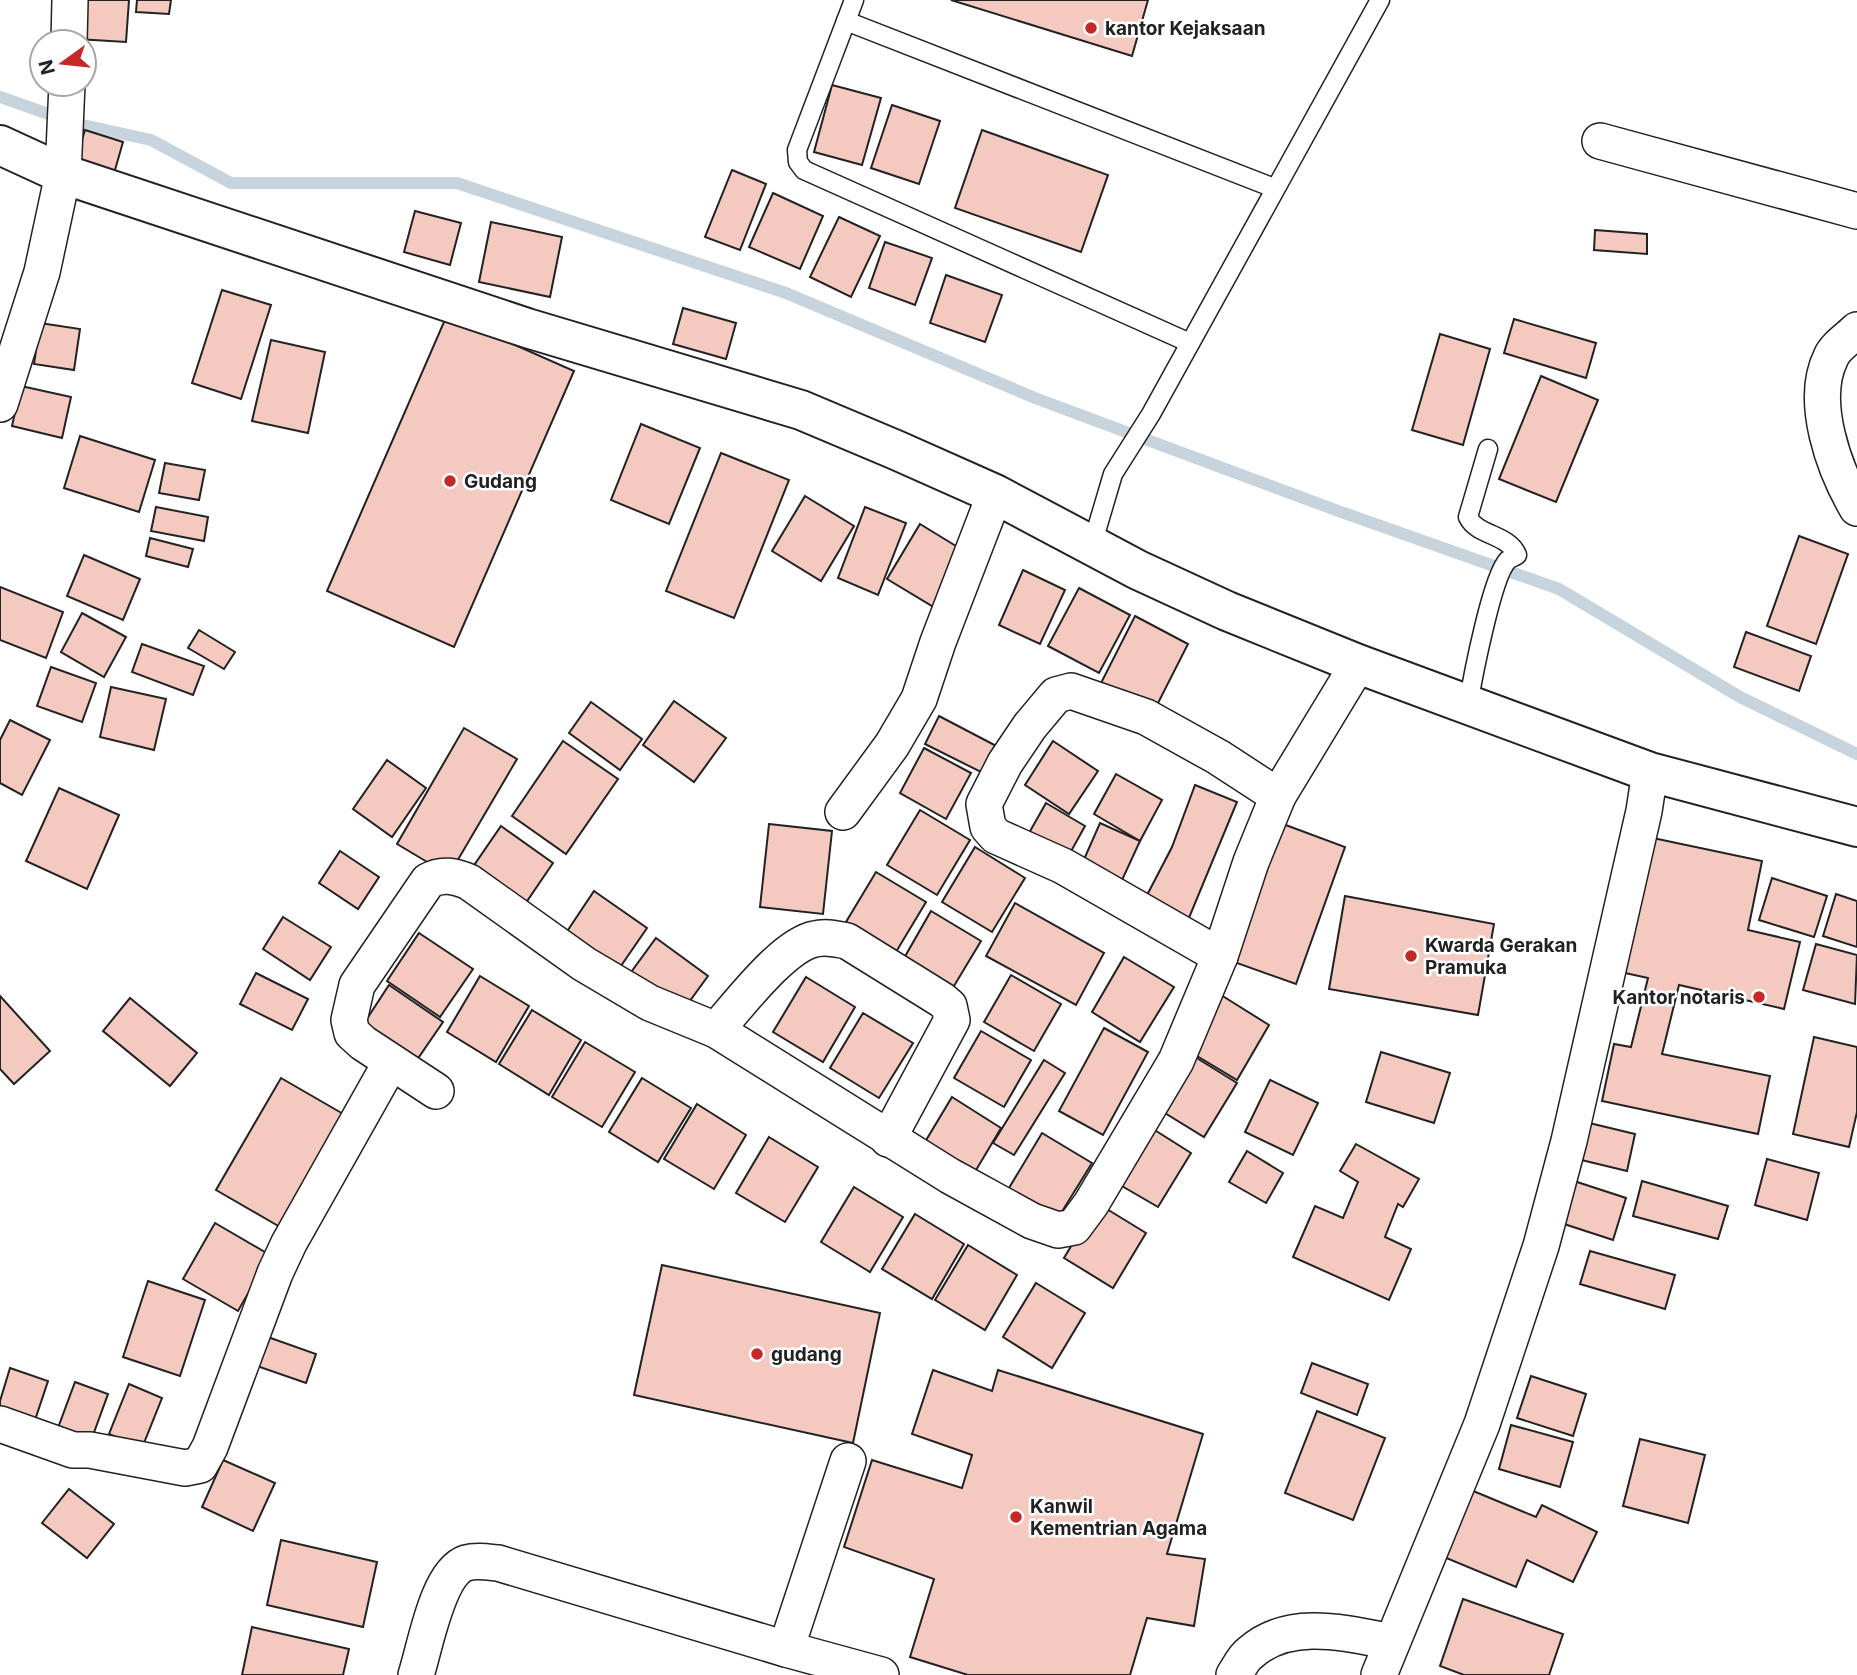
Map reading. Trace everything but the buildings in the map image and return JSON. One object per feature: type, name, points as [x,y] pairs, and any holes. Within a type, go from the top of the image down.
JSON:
[{"type":"street","points":[[69,28],[70,0]]},
{"type":"street","points":[[0,404],[42,272],[63,160],[66,98]]},
{"type":"street","points":[[1600,141],[1857,211]]},
{"type":"street","points":[[0,145],[63,160],[527,328],[801,411],[995,494],[1138,570],[1227,611],[1358,664],[1650,772],[1857,827]]},
{"type":"street","points":[[1857,330],[1831,355],[1825,379],[1823,406],[1827,434],[1836,463],[1857,508]]},
{"type":"street","points":[[843,812],[892,746],[919,699],[995,494]]},
{"type":"street","points":[[436,1091],[363,1044],[352,1033],[349,1020],[357,985],[428,881],[442,876],[469,882],[584,964],[650,1003],[716,1030],[888,1139],[1032,1221],[1058,1230],[1074,1227],[1091,1204],[1176,1061],[1220,956],[1251,862],[1278,796],[1358,664]]},
{"type":"street","points":[[1220,956],[1063,866],[996,836],[988,827],[984,804],[1005,763],[1030,726],[1056,695],[1071,691],[1146,717],[1219,757],[1278,796]]},
{"type":"street","points":[[1379,1675],[1482,1424],[1541,1246],[1569,1140],[1644,811],[1650,772]]},
{"type":"street","points":[[716,1030],[759,980],[799,945],[814,939],[831,938],[846,942],[943,1000],[949,1006],[952,1020],[888,1139]]},
{"type":"street","points":[[0,1424],[72,1450],[90,1450],[185,1468],[200,1465],[210,1447],[275,1273],[289,1243],[391,1062]]},
{"type":"street","points":[[786,1649],[848,1461]]},
{"type":"street","points":[[416,1675],[443,1588],[452,1572],[465,1564],[481,1561],[498,1563],[881,1675]]},
{"type":"street","points":[[1234,1675],[1249,1653],[1286,1632],[1339,1632],[1392,1642]]},
{"type":"lane","points":[[854,0],[797,150],[798,162],[804,170],[1190,343]]},
{"type":"lane","points":[[1091,545],[1113,474],[1151,414],[1380,0]]},
{"type":"lane","points":[[846,21],[1274,188]]},
{"type":"lane","points":[[1468,706],[1473,673],[1496,586],[1506,562],[1517,555],[1512,546],[1473,525],[1468,516],[1488,449]]},
{"type":"waterway","points":[[0,97],[74,123],[151,140],[231,183],[457,183],[786,293],[1035,398],[1341,512],[1559,589],[1740,697],[1857,754]]},
{"type":"place","name":"kantor Kejaksaan","points":[[1091,28]]},
{"type":"place","name":"Gudang","points":[[450,481]]},
{"type":"place","name":"Kwarda Gerakan Pramuka","points":[[1411,956]]},
{"type":"place","name":"Kantor notaris","points":[[1759,997]]},
{"type":"place","name":"gudang","points":[[757,1354]]},
{"type":"place","name":"Kanwil Kementrian Agama","points":[[1016,1517]]}]
